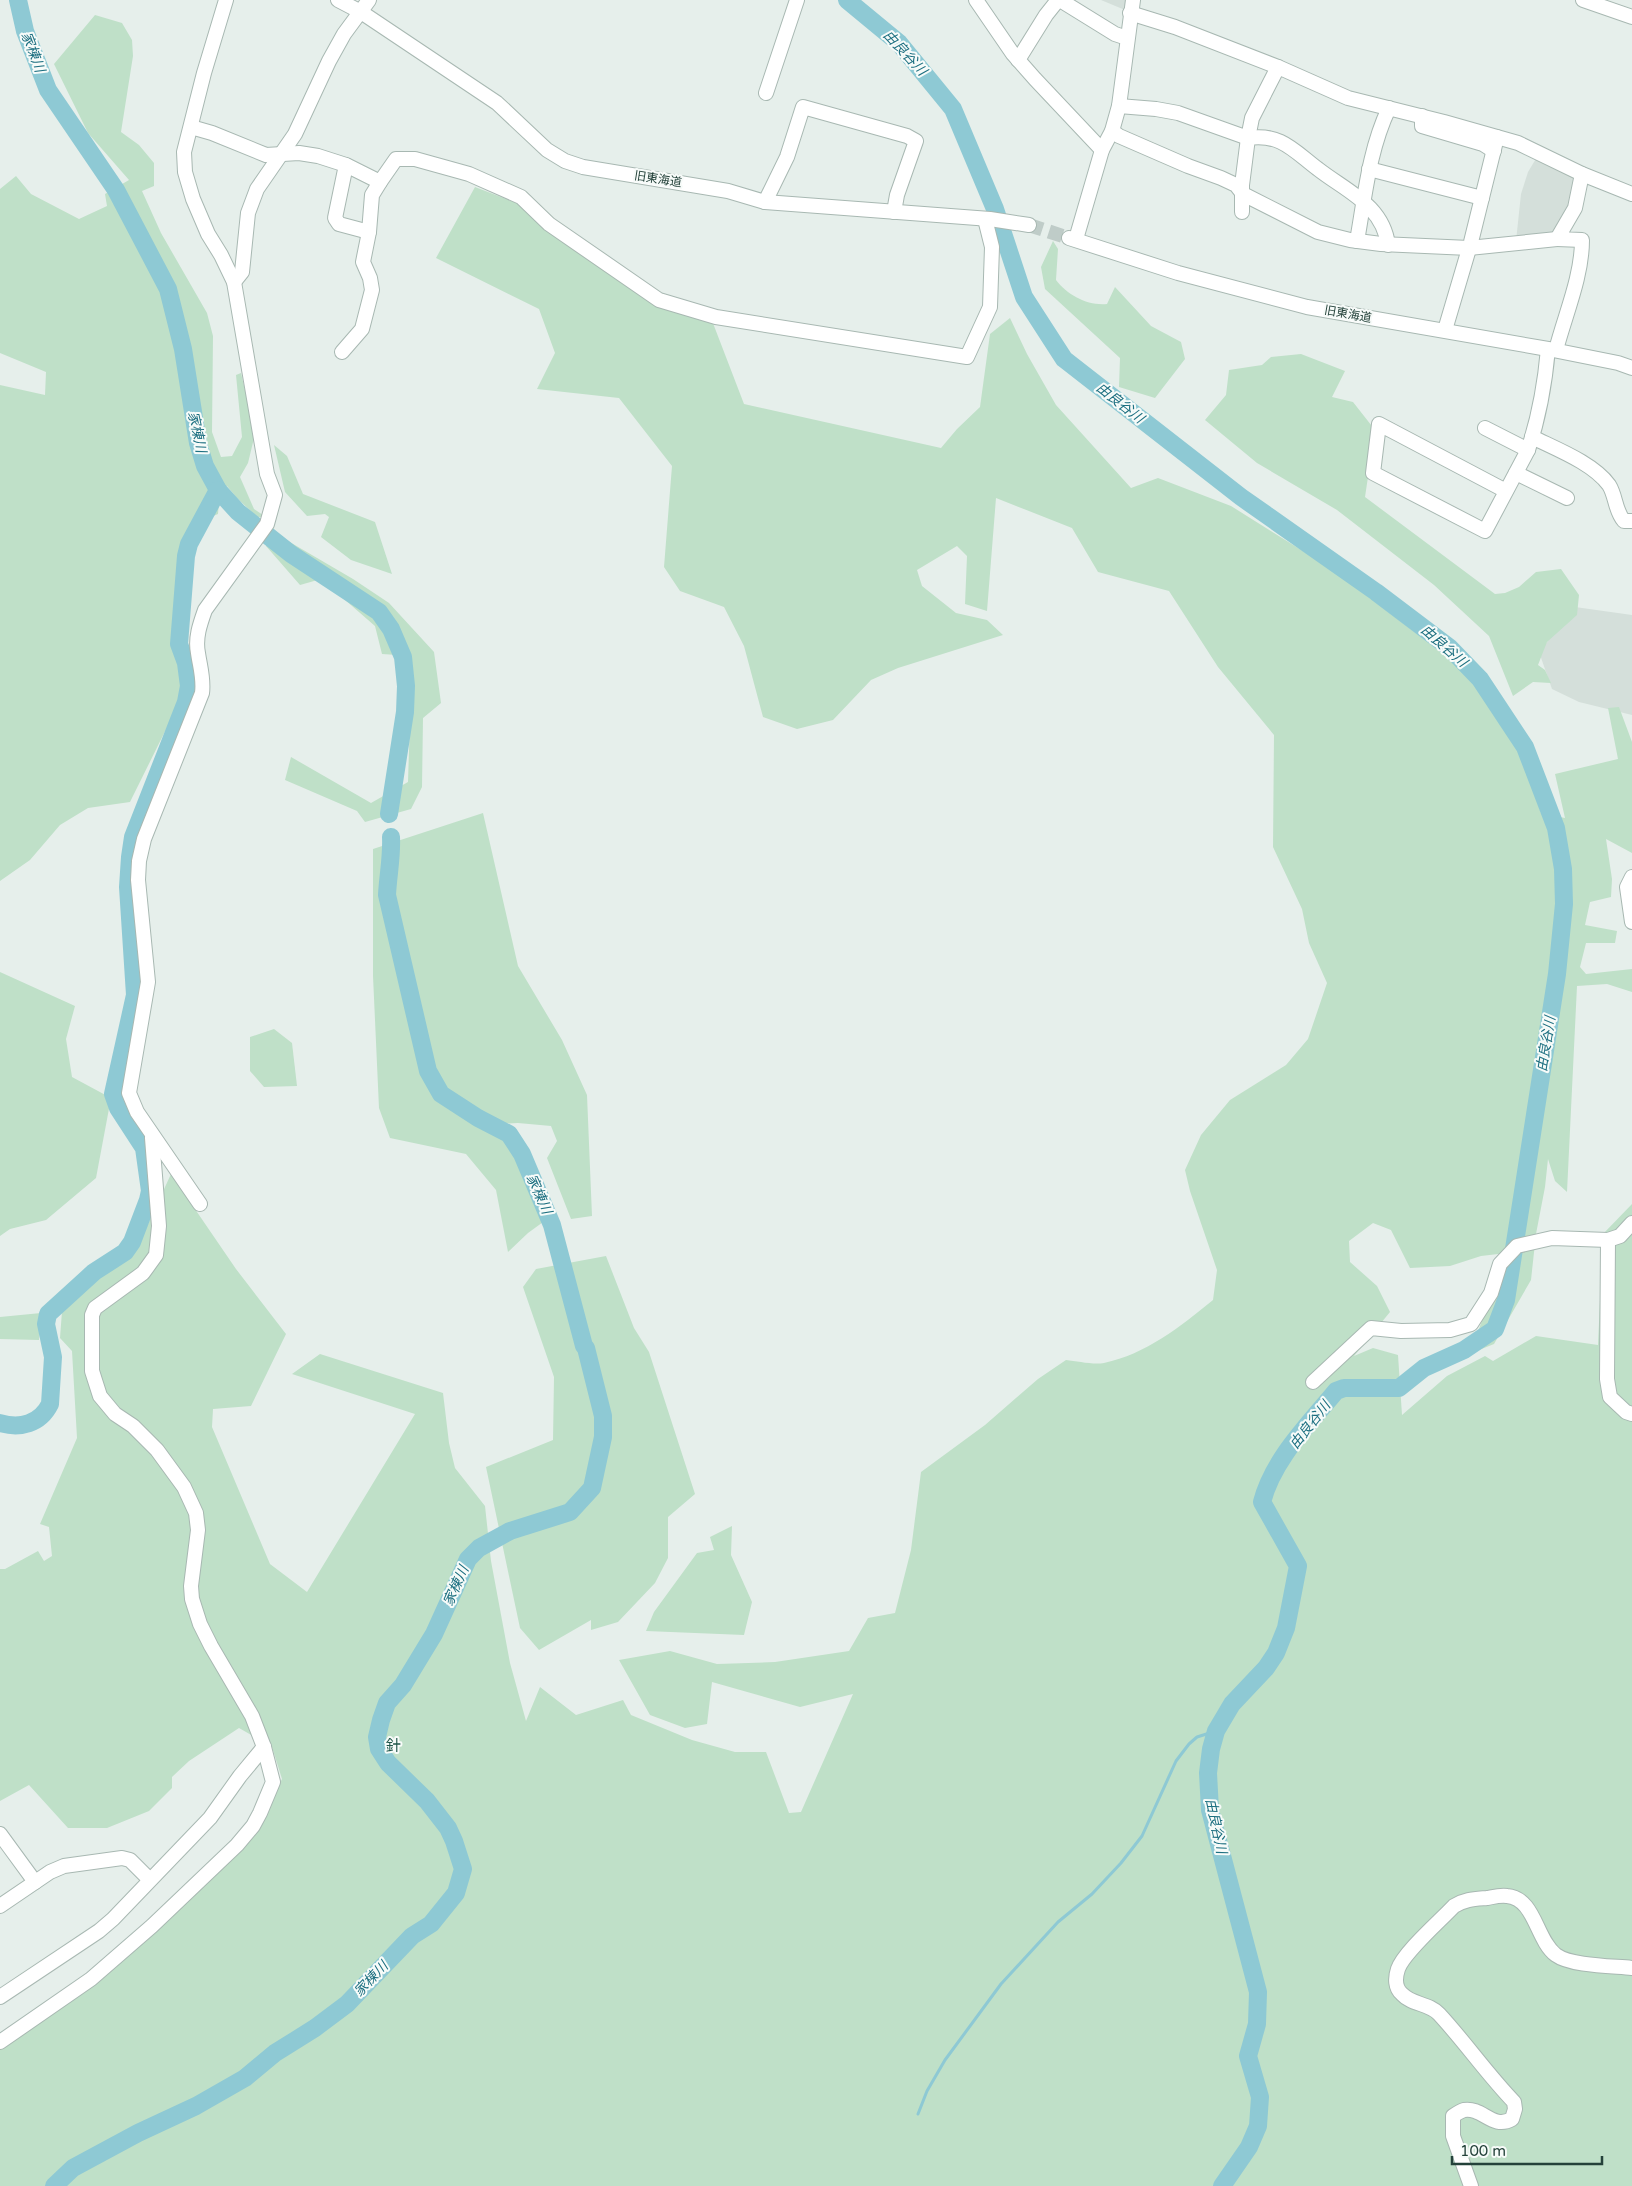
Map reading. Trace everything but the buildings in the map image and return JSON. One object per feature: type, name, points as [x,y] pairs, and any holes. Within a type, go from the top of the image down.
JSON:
[{"type":"street","points":[[200,1204],[132,1103],[129,1093],[148,982],[138,894],[139,861],[144,839],[202,693],[202,674],[197,640],[199,625],[205,610],[244,553],[263,530],[275,496],[267,474],[234,282],[208,234],[193,199],[185,172],[184,152],[204,73],[226,0]]},
{"type":"street","name":"旧東海道","points":[[338,0],[361,12],[498,103],[548,150],[565,161],[583,167],[728,191],[765,202],[987,219],[1028,225]]},
{"type":"street","points":[[234,282],[242,272],[248,213],[257,189],[295,134],[329,60],[344,34],[369,0]]},
{"type":"street","points":[[766,93],[797,0]]},
{"type":"street","points":[[976,0],[1018,60],[1102,150],[1112,130],[1119,106],[1132,6],[1175,27],[1278,67],[1348,98],[1422,116],[1518,143],[1582,174],[1632,194]]},
{"type":"street","points":[[1018,60],[1046,15],[1059,0],[1115,34],[1127,38]]},
{"type":"street","points":[[1583,0],[1632,17]]},
{"type":"street","points":[[1242,212],[1242,185],[1252,118],[1278,67]]},
{"type":"street","points":[[1119,106],[1178,113],[1248,138],[1276,139],[1295,149],[1318,169],[1364,201],[1386,232],[1388,245]]},
{"type":"street","points":[[765,202],[787,157],[803,107],[916,140],[897,195],[894,212]]},
{"type":"street","points":[[1357,241],[1369,169],[1381,126],[1389,108]]},
{"type":"street","points":[[1422,116],[1422,126],[1483,144],[1494,151]]},
{"type":"street","points":[[191,127],[212,133],[266,156],[299,153],[318,156],[346,165],[380,182]]},
{"type":"street","points":[[1112,130],[1119,136],[1236,185],[1243,194],[1318,232],[1357,241],[1388,245],[1469,248],[1557,239],[1582,240],[1578,273],[1552,350],[1530,443],[1516,473],[1485,531],[1373,473],[1379,424],[1506,491]]},
{"type":"street","points":[[1445,330],[1469,248],[1497,137]]},
{"type":"street","name":"旧東海道","points":[[1102,150],[1072,239],[1178,273],[1307,307],[1552,350],[1618,363],[1632,368]]},
{"type":"street","points":[[342,352],[362,330],[372,290],[370,278],[363,262],[369,232],[372,195],[396,159],[415,159],[469,174],[521,197],[549,224],[658,300],[716,317],[967,357],[990,307],[992,247],[987,219]]},
{"type":"street","points":[[346,165],[335,218],[339,224],[369,232]]},
{"type":"street","points":[[1369,169],[1482,198]]},
{"type":"street","points":[[1557,239],[1575,208],[1582,174]]},
{"type":"street","points":[[1485,428],[1530,443],[1590,468],[1610,487],[1619,515],[1624,521],[1632,521]]},
{"type":"street","points":[[1516,473],[1567,498]]},
{"type":"street","points":[[1632,877],[1627,887],[1632,922]]},
{"type":"street","points":[[0,2042],[91,1979],[152,1926],[237,1845],[253,1826],[272,1782],[271,1770],[264,1746],[252,1716],[211,1646],[200,1624],[192,1599],[198,1530],[196,1513],[184,1487],[157,1450],[133,1426],[116,1414],[100,1396],[92,1371],[92,1315],[95,1308],[143,1273],[156,1255],[159,1226],[154,1145],[151,1132]]},
{"type":"street","points":[[1313,1382],[1372,1328],[1401,1331],[1450,1330],[1471,1324],[1491,1293],[1500,1264],[1517,1246],[1552,1238],[1608,1240],[1620,1236],[1632,1223]]},
{"type":"street","points":[[1608,1240],[1607,1379],[1610,1397],[1626,1412],[1632,1414]]},
{"type":"street","points":[[0,1997],[99,1931],[210,1818],[264,1746]]},
{"type":"street","points":[[0,1834],[35,1882]]},
{"type":"street","points":[[0,1906],[50,1872],[64,1866],[122,1858],[130,1860],[149,1879]]},
{"type":"street","points":[[1472,2186],[1453,2136],[1453,2116],[1465,2110],[1476,2112],[1496,2122],[1504,2123],[1512,2119],[1514,2102],[1483,2068],[1438,2012],[1413,2002],[1401,1994],[1396,1984],[1398,1969],[1402,1963],[1448,1913],[1463,1901],[1508,1896],[1524,1903],[1544,1942],[1560,1958],[1576,1962],[1632,1968]]},
{"type":"shaded area","points":[[1101,0],[1128,0],[1125,10]]},
{"type":"shaded area","points":[[1537,157],[1578,176],[1565,220],[1548,237],[1516,241],[1521,194],[1528,172]]},
{"type":"shaded area","points":[[1575,607],[1632,615],[1632,715],[1579,702],[1552,689],[1539,652]]},
{"type":"green space","points":[[95,15],[122,23],[132,40],[133,56],[121,132],[139,145],[154,163],[154,186],[142,191],[161,233],[207,313],[213,336],[212,432],[221,457],[232,456],[242,437],[236,375],[241,373],[255,434],[248,463],[240,477],[254,509],[266,517],[257,517],[227,486],[220,489],[218,514],[191,525],[184,556],[185,691],[130,802],[88,808],[60,825],[30,860],[0,881],[0,385],[45,395],[46,372],[0,353],[0,189],[16,176],[31,194],[79,219],[107,206],[105,194],[129,180],[88,133],[54,64]]},
{"type":"green space","points":[[475,187],[529,208],[653,304],[711,318],[744,404],[941,448],[957,429],[980,407],[990,334],[1010,318],[1027,354],[1056,405],[1131,488],[1158,478],[1231,506],[1335,571],[1472,676],[1520,752],[1541,813],[1565,818],[1555,774],[1618,759],[1608,708],[1619,707],[1632,742],[1632,853],[1606,839],[1612,879],[1611,897],[1590,902],[1585,925],[1617,931],[1615,943],[1586,943],[1580,967],[1586,974],[1632,969],[1632,992],[1607,984],[1577,986],[1567,1192],[1555,1181],[1548,1159],[1531,1280],[1494,1344],[1479,1350],[1476,1337],[1507,1253],[1481,1256],[1450,1266],[1410,1268],[1391,1230],[1373,1223],[1349,1241],[1350,1262],[1377,1286],[1390,1312],[1354,1356],[1373,1348],[1398,1355],[1402,1415],[1447,1376],[1485,1356],[1493,1361],[1536,1336],[1598,1345],[1603,1234],[1632,1204],[1632,2186],[0,2186],[0,2049],[81,1995],[250,1840],[282,1779],[272,1747],[239,1728],[189,1761],[172,1777],[172,1788],[149,1811],[107,1828],[68,1828],[29,1785],[0,1801],[0,1569],[5,1569],[38,1551],[44,1561],[52,1556],[49,1527],[40,1524],[77,1438],[72,1351],[60,1338],[63,1298],[142,1237],[171,1174],[236,1269],[286,1334],[251,1406],[213,1409],[212,1427],[270,1564],[307,1592],[415,1414],[292,1374],[320,1354],[443,1393],[449,1443],[455,1468],[485,1506],[491,1561],[510,1663],[526,1721],[540,1687],[576,1715],[623,1700],[631,1715],[692,1740],[735,1752],[766,1752],[789,1813],[801,1812],[853,1694],[800,1707],[712,1682],[707,1724],[685,1728],[650,1715],[619,1660],[670,1651],[717,1664],[775,1662],[849,1651],[868,1618],[895,1613],[911,1550],[921,1472],[985,1425],[1038,1379],[1066,1360],[1104,1363],[1134,1353],[1162,1338],[1213,1300],[1217,1270],[1190,1191],[1185,1170],[1201,1135],[1230,1100],[1286,1065],[1308,1039],[1327,983],[1309,943],[1302,909],[1273,847],[1274,735],[1218,667],[1169,591],[1098,572],[1072,528],[996,498],[987,611],[965,604],[967,556],[957,546],[917,570],[922,586],[956,613],[987,620],[1003,635],[898,668],[871,680],[833,720],[797,729],[763,717],[744,646],[724,607],[680,591],[664,567],[672,466],[619,398],[537,389],[555,353],[539,309],[436,258]]},
{"type":"green space","points":[[1053,241],[1058,249],[1056,280],[1072,295],[1085,301],[1107,304],[1115,287],[1151,326],[1181,342],[1185,359],[1155,398],[1119,387],[1120,358],[1045,289],[1041,267]]},
{"type":"green space","points":[[1301,354],[1345,371],[1332,397],[1353,402],[1375,430],[1365,497],[1495,594],[1505,593],[1519,587],[1536,572],[1561,569],[1579,595],[1577,615],[1547,642],[1538,665],[1545,670],[1551,683],[1533,682],[1513,696],[1489,636],[1434,585],[1337,510],[1257,463],[1205,420],[1226,395],[1229,370],[1262,365],[1271,357]]},
{"type":"green space","points":[[274,445],[287,456],[303,494],[375,522],[392,574],[351,560],[321,537],[329,517],[325,514],[307,516],[285,492]]},
{"type":"green space","points":[[276,534],[353,579],[389,603],[434,652],[441,703],[423,718],[422,787],[411,809],[365,822],[357,811],[285,780],[291,757],[371,803],[408,782],[412,656],[382,654],[375,626],[321,579],[300,585],[266,546]]},
{"type":"green space","points":[[483,813],[518,966],[562,1040],[587,1095],[592,1216],[571,1219],[547,1158],[557,1141],[551,1126],[518,1123],[495,1124],[526,1169],[550,1217],[528,1233],[508,1252],[496,1190],[466,1154],[390,1138],[379,1108],[373,976],[373,849]]},
{"type":"green space","points":[[0,972],[75,1006],[66,1039],[72,1077],[111,1098],[96,1178],[46,1220],[10,1229],[0,1236]]},
{"type":"green space","points":[[274,1029],[292,1043],[297,1086],[264,1087],[250,1071],[250,1037]]},
{"type":"green space","points":[[606,1256],[634,1328],[649,1352],[695,1494],[668,1517],[668,1558],[655,1583],[618,1622],[591,1630],[591,1620],[539,1650],[520,1628],[486,1467],[553,1440],[554,1377],[523,1287],[536,1269]]},
{"type":"green space","points":[[41,1313],[39,1340],[0,1339],[0,1317]]},
{"type":"green space","points":[[732,1526],[731,1555],[752,1602],[744,1635],[646,1631],[654,1612],[697,1553],[714,1550],[710,1537]]},
{"type":"waterway","name":"家棟川","points":[[18,0],[25,31],[48,90],[116,190],[168,289],[183,349],[198,443],[205,466],[218,490],[238,512],[291,554],[379,612],[391,629],[403,657],[406,686],[405,712],[389,814]]},
{"type":"waterway","name":"由良谷川","points":[[847,0],[899,43],[953,109],[995,209],[1024,297],[1064,359],[1241,497],[1376,592],[1450,648],[1480,679],[1525,747],[1556,828],[1563,869],[1564,904],[1557,974],[1506,1300],[1495,1329],[1464,1350],[1424,1368],[1399,1388],[1344,1388],[1336,1391],[1283,1457],[1274,1471],[1262,1502],[1298,1566],[1286,1628],[1276,1653],[1266,1668],[1232,1704],[1216,1731],[1211,1749],[1208,1773],[1210,1810],[1258,1992],[1257,2024],[1248,2056],[1260,2097],[1258,2126],[1249,2147],[1222,2186]]},
{"type":"waterway","points":[[0,1423],[22,1425],[35,1420],[46,1411],[50,1404],[53,1357],[46,1324],[48,1314],[94,1272],[125,1252],[132,1242],[148,1200],[150,1191],[144,1148],[118,1108],[113,1094],[135,995],[128,887],[130,857],[133,837],[186,702],[189,686],[186,663],[179,644],[186,556],[189,544],[218,490]]},
{"type":"waterway","name":"家棟川","points":[[54,2186],[73,2168],[138,2133],[196,2106],[245,2078],[275,2053],[315,2028],[347,2004],[412,1936],[431,1924],[456,1893],[463,1869],[454,1841],[448,1828],[427,1801],[388,1763],[379,1749],[377,1737],[381,1720],[387,1703],[403,1685],[434,1634],[468,1559],[479,1548],[510,1531],[570,1512],[592,1488],[603,1437],[603,1416],[552,1225],[522,1154],[509,1134],[478,1118],[441,1094],[428,1071],[387,895],[391,837]]},
{"type":"waterway","points":[[918,2114],[927,2091],[945,2060],[1001,1984],[1058,1922],[1092,1894],[1121,1863],[1142,1836],[1176,1761],[1197,1737],[1216,1731]]},
{"type":"tunnel","points":[[1029,225],[1069,238]]},
{"type":"district","name":"針","points":[[393,1746]]}]
